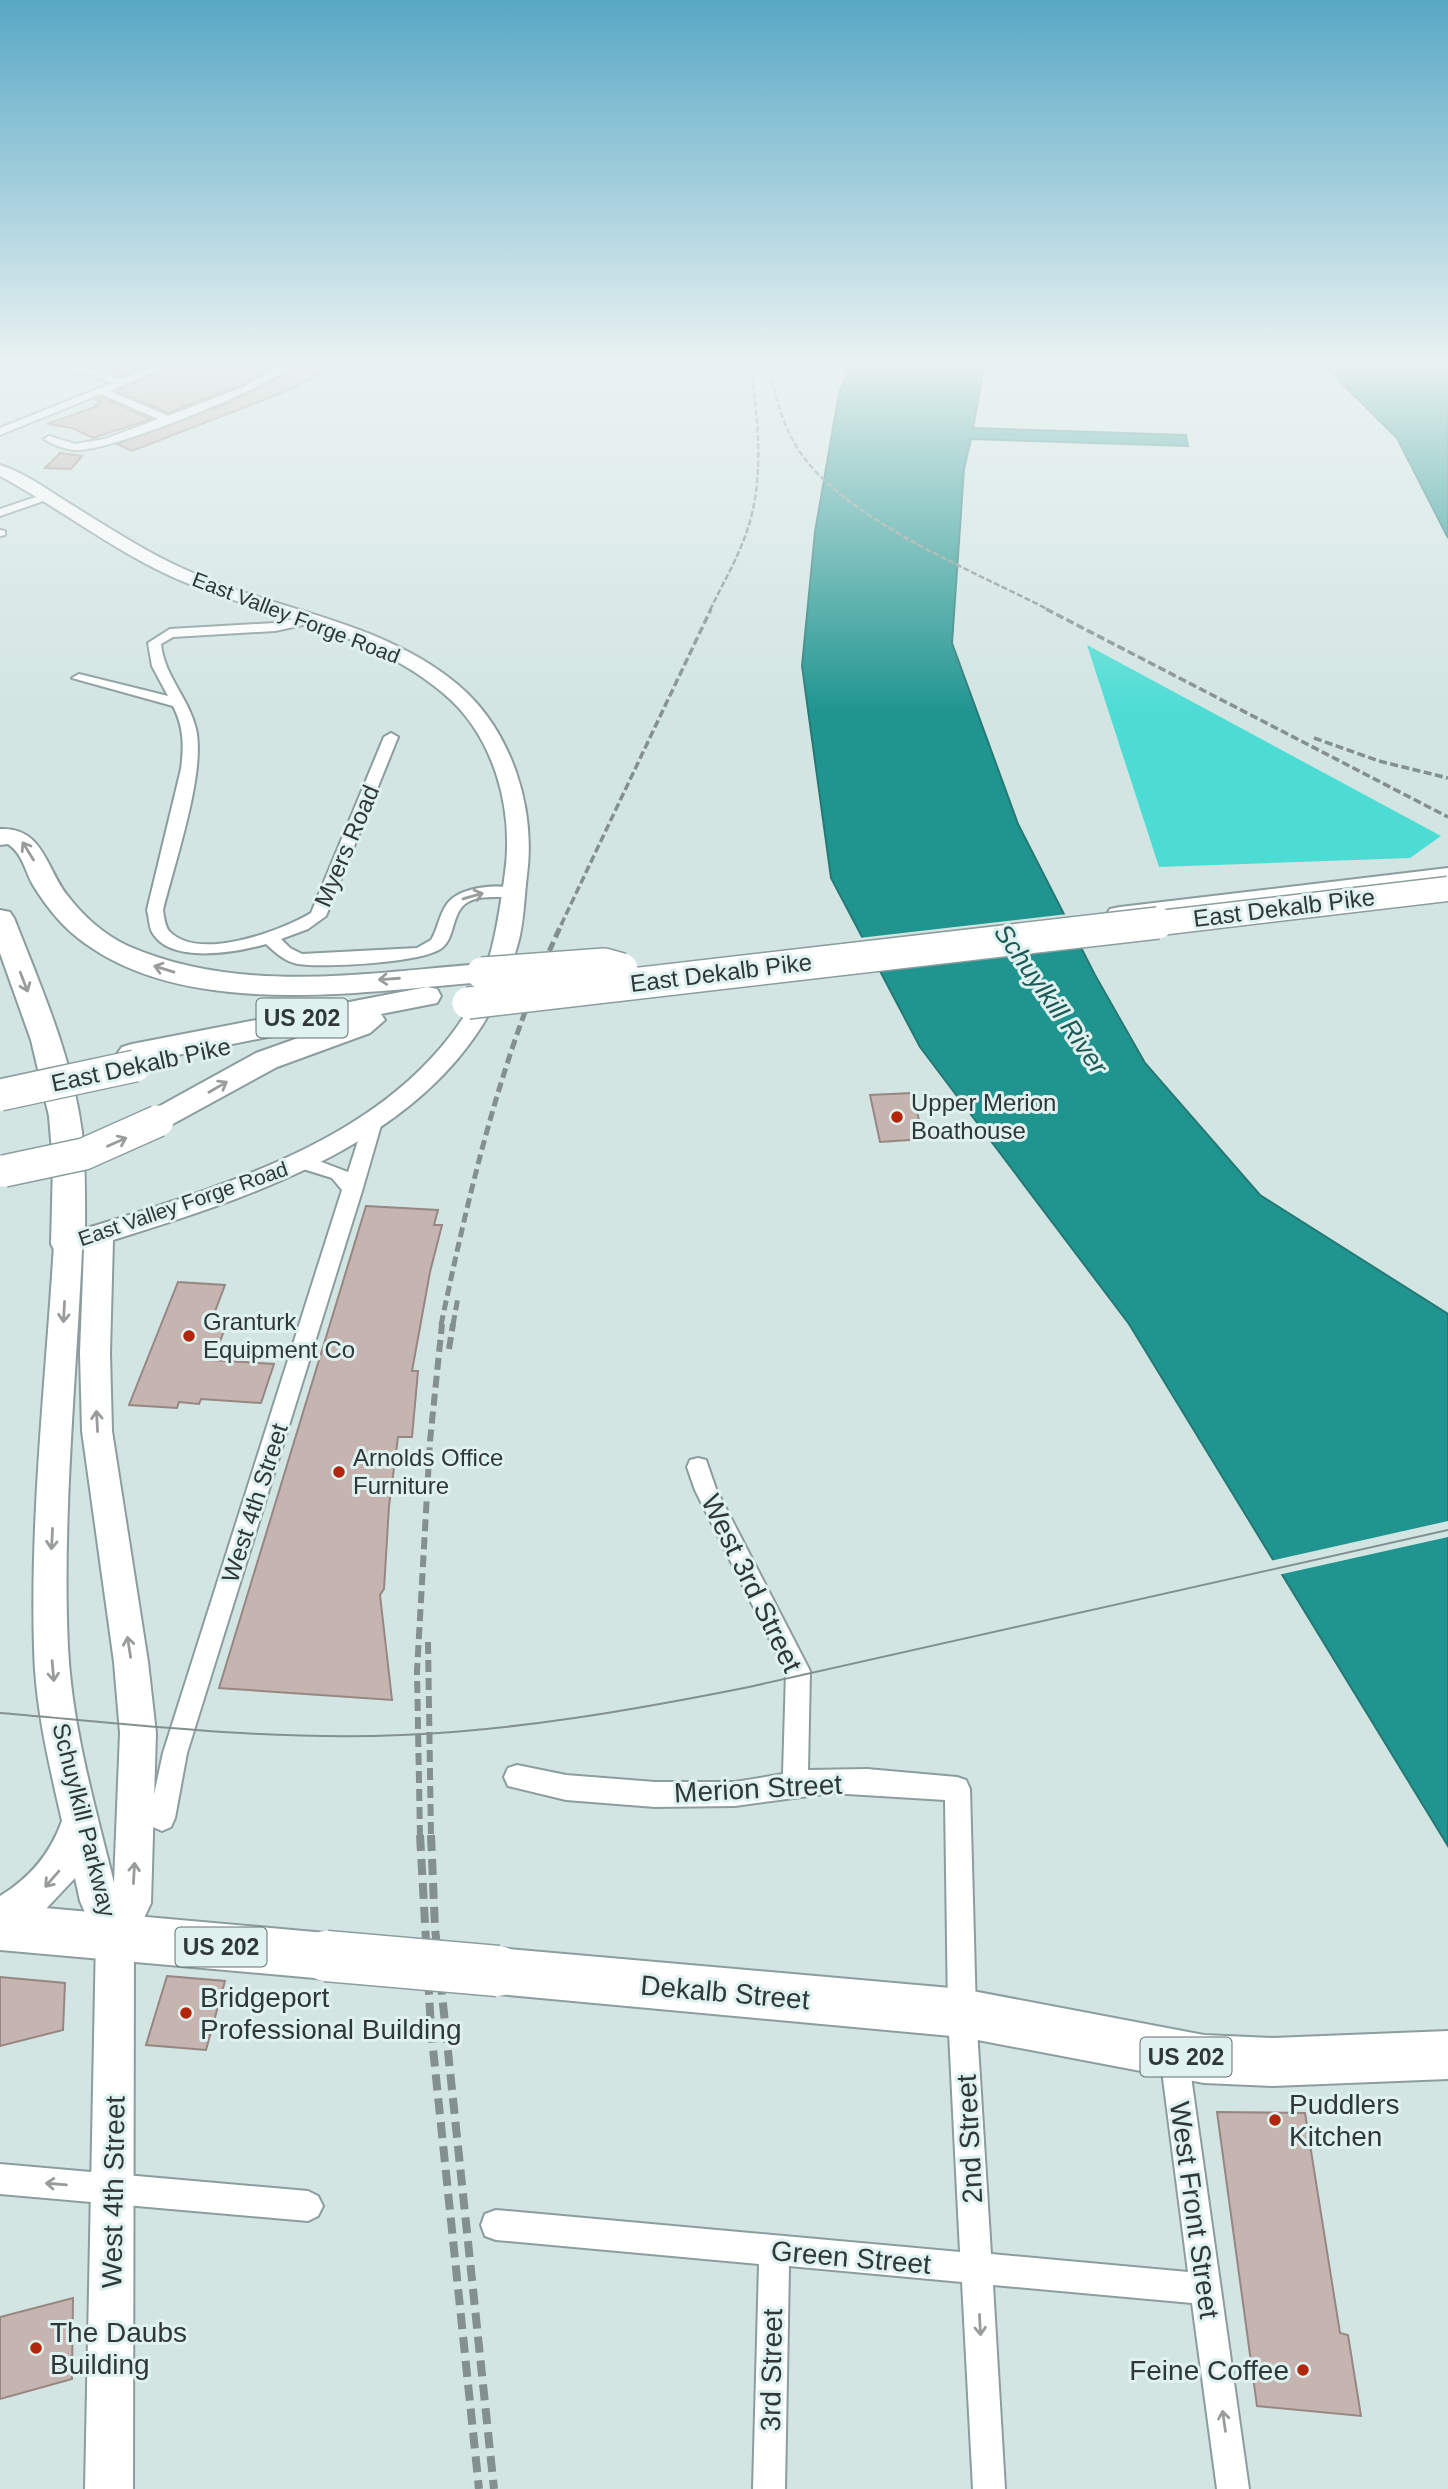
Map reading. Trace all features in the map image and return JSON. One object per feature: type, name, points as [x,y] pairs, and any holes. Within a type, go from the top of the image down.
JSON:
[{"type":"highway","points":[[0,837],[13,837],[23,842],[53,895],[84,930],[117,951],[161,968],[236,983],[475,988]]},
{"type":"highway","name":"East Dekalb Pike","points":[[0,1095],[133,1060],[337,1012],[475,988],[1448,876]]},
{"type":"highway","name":"East Dekalb Pike","points":[[0,1082],[374,1017],[475,988],[1448,888]]},
{"type":"highway","points":[[0,918],[45,1037],[60,1094],[68,1145],[68,1244]]},
{"type":"highway","points":[[2,1171],[51,1164],[97,1151],[158,1121],[263,1062],[299,1046],[355,1030],[374,1017]]},
{"type":"highway","name":"Dekalb Street","points":[[0,1927],[962,2013],[1174,2055],[1273,2062],[1431,2055]]},
{"type":"main road","name":"East Valley Forge Road","points":[[17,479],[151,558],[199,581],[371,642],[411,662],[453,692],[478,718],[502,759],[514,804],[518,845],[516,892],[498,970],[471,1025],[430,1075],[373,1122],[303,1162],[225,1194],[68,1244]]},
{"type":"main road","name":"Schuylkill Parkway","points":[[99,1234],[95,1353],[97,1431],[131,1662],[138,1733],[132,1903],[115,1938]]},
{"type":"main road","name":"Schuylkill Parkway","points":[[68,1244],[50,1603],[56,1700],[99,1901],[115,1938]]},
{"type":"main road","points":[[0,1917],[23,1906],[54,1878],[68,1857],[80,1821]]},
{"type":"main road","name":"West 4th Street","points":[[109,2489],[115,1938]]},
{"type":"street","points":[[0,513],[48,496]]},
{"type":"street","points":[[308,620],[283,626],[177,632],[159,637],[154,643],[156,659],[189,727],[190,755],[154,922],[165,939],[201,948],[225,948],[271,939],[284,952],[300,959],[412,955],[437,944],[451,909],[459,901],[484,893],[516,892]]},
{"type":"street","points":[[79,678],[178,703]]},
{"type":"street","name":"Myers Road","points":[[271,939],[308,924],[325,905],[391,737]]},
{"type":"street","name":"West 4th Street","points":[[162,1818],[175,1753],[373,1122]]},
{"type":"street","points":[[303,1162],[339,1173],[353,1191]]},
{"type":"street","name":"West 3rd Street","points":[[698,1467],[706,1490],[798,1671],[795,1785]]},
{"type":"street","name":"Merion Street","points":[[517,1777],[539,1784],[646,1792],[733,1794],[814,1781],[957,1789]]},
{"type":"street","name":"2nd Street","points":[[957,1789],[962,2013],[989,2489]]},
{"type":"street","name":"West Front Street","points":[[1174,2055],[1233,2489]]},
{"type":"street","points":[[0,2179],[307,2206]]},
{"type":"street","name":"Green Street","points":[[496,2225],[1206,2289]]},
{"type":"street","name":"3rd Street","points":[[769,2489],[774,2250]]},
{"type":"shaded area","points":[[1087,645],[1441,836],[1410,858],[1159,867]]},
{"type":"water","name":"Schuylkill River","points":[[824,479],[963,479],[952,643],[1018,824],[1095,975],[1145,1063],[1260,1195],[1448,1314],[1448,1846],[1129,1324],[920,1047],[831,878],[802,666],[815,532]]},
{"type":"water","points":[[1418,479],[1448,479],[1448,538]]},
{"type":"pier","points":[[1068,914],[1081,940],[872,964],[859,938]]},
{"type":"pier","points":[[1448,1521],[1448,1537],[1278,1575],[1270,1561]]},
{"type":"building","name":"Upper Merion Boathouse","points":[[912,1093],[924,1139],[880,1142],[870,1095]]},
{"type":"building","name":"Arnolds Office Furniture","points":[[366,1206],[438,1210],[434,1225],[442,1225],[430,1272],[412,1371],[418,1371],[412,1437],[398,1437],[389,1506],[384,1589],[380,1595],[392,1700],[219,1688]]},
{"type":"building","name":"Granturk Equipment Co","points":[[178,1282],[225,1285],[211,1322],[227,1323],[213,1360],[274,1364],[261,1403],[201,1399],[199,1404],[179,1402],[177,1408],[129,1405]]},
{"type":"building","name":"Bridgeport Professional Building","points":[[167,1976],[225,1981],[206,2050],[146,2045]]},
{"type":"building","points":[[0,1977],[65,1983],[63,2030],[0,2046]]},
{"type":"building","points":[[1217,2112],[1305,2113],[1340,2333],[1348,2335],[1361,2416],[1257,2406]]},
{"type":"building","name":"The Daubs Building","points":[[73,2298],[72,2379],[0,2399],[0,2317]]},
{"type":"tram line","points":[[0,1713],[301,1736],[402,1735],[533,1724],[749,1687],[1448,1530]]},
{"type":"railway","points":[[710,610],[747,531],[757,479]]},
{"type":"railway","points":[[824,479],[878,521],[949,561],[1049,610]]},
{"type":"railway","points":[[561,925],[711,609]]},
{"type":"railway","points":[[1046,609],[1448,817]]},
{"type":"railway","points":[[1314,738],[1379,761],[1448,778]]},
{"type":"railway","points":[[441,1325],[476,1171],[505,1070],[541,971],[562,923]]},
{"type":"railway","points":[[453,1325],[458,1297]]},
{"type":"railway","points":[[420,1837],[417,1671],[430,1441],[442,1324]]},
{"type":"railway","points":[[449,1349],[453,1324]]},
{"type":"railway","points":[[428,1642],[431,1837]]},
{"type":"railway","points":[[420,1835],[431,2029],[479,2489]]},
{"type":"railway","points":[[431,1835],[435,1928],[494,2489]]},
{"type":"place","name":"Upper Merion Boathouse","points":[[897,1117]]},
{"type":"place","name":"Granturk Equipment Co","points":[[189,1336]]},
{"type":"place","name":"Arnolds Office Furniture","points":[[339,1472]]},
{"type":"place","name":"Bridgeport Professional Building","points":[[186,2013]]},
{"type":"place","name":"Puddlers Kitchen","points":[[1275,2120]]},
{"type":"place","name":"The Daubs Building","points":[[36,2348]]},
{"type":"place","name":"Feine Coffee","points":[[1303,2370]]}]
